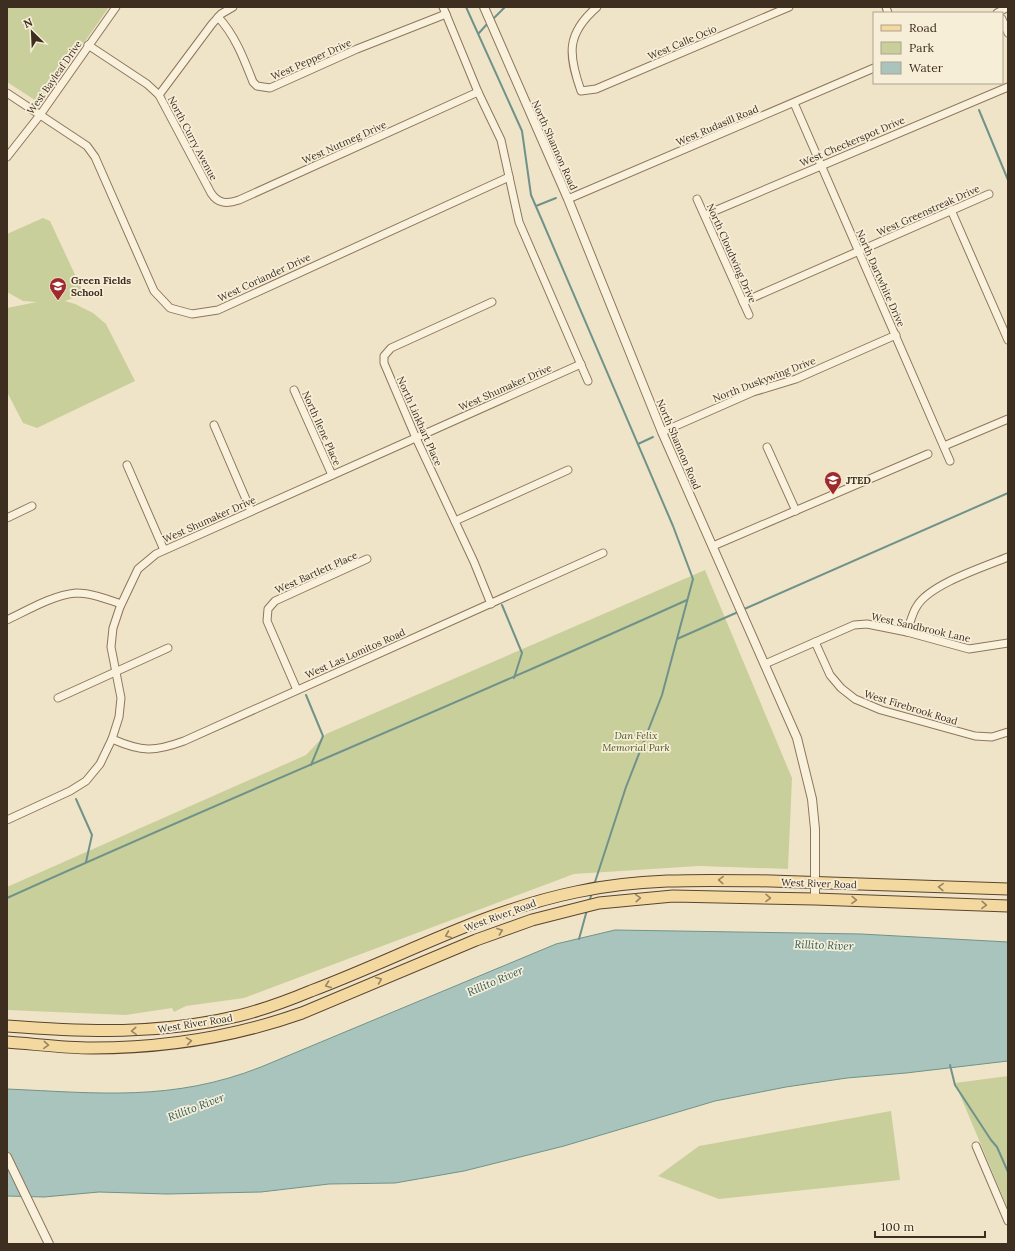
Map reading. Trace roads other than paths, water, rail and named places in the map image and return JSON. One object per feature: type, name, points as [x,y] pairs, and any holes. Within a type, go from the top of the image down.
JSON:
[{"type":"main road","name":"West River Road","points":[[7,1026],[90,1032],[123,1032],[165,1029],[239,1016],[284,1002],[528,903],[577,891],[625,883],[693,879],[1008,889]]},
{"type":"main road","name":"West River Road","points":[[7,1042],[91,1048],[169,1045],[220,1036],[272,1023],[302,1013],[476,940],[532,920],[599,903],[673,896],[816,899],[1008,906]]},
{"type":"main road","points":[[217,1020],[220,1036]]},
{"type":"street","name":"West Bayleaf Drive","points":[[7,157],[40,115],[116,7]]},
{"type":"street","points":[[159,95],[218,17],[233,7]]},
{"type":"street","points":[[443,7],[478,92],[501,140],[519,222],[588,381]]},
{"type":"street","name":"North Shannon Road","points":[[484,7],[568,199],[662,432],[797,738],[812,799],[815,828],[816,899]]},
{"type":"street","name":"West Calle Ocio","points":[[597,7],[575,32],[571,52],[572,68],[581,91],[596,89],[785,8]]},
{"type":"street","name":"West Pepper Drive","points":[[218,17],[225,24],[238,46],[253,82],[259,89],[270,88],[356,49],[446,14]]},
{"type":"street","points":[[1003,21],[1008,33]]},
{"type":"street","name":"North Curry Avenue","points":[[88,45],[147,84],[159,95],[211,193],[218,203]]},
{"type":"street","name":"West Rudasill Road","points":[[568,199],[873,68]]},
{"type":"street","name":"West Checkerspot Drive","points":[[705,215],[820,165],[1008,87]]},
{"type":"street","name":"West Nutmeg Drive","points":[[218,203],[227,203],[239,200],[478,92]]},
{"type":"street","name":"West Coriander Drive","points":[[7,93],[87,146],[95,156],[154,291],[170,308],[192,314],[218,310],[509,177]]},
{"type":"street","name":"North Dartwhite Drive","points":[[794,103],[950,461]]},
{"type":"street","name":"West Greenstreak Drive","points":[[743,302],[989,194]]},
{"type":"street","name":"North Cloudwing Drive","points":[[698,199],[749,315]]},
{"type":"street","points":[[951,210],[1008,340]]},
{"type":"street","name":"North Linkhart Place","points":[[490,604],[455,521],[416,438],[386,368],[382,354],[398,345],[492,302]]},
{"type":"street","name":"North Duskywing Drive","points":[[662,432],[753,392],[796,379],[896,335]]},
{"type":"street","name":"West Shumaker Drive","points":[[7,820],[70,791],[86,781],[100,764],[112,739],[119,717],[121,698],[117,671],[111,647],[113,628],[121,604],[138,569],[156,554],[581,364]]},
{"type":"street","name":"North Ilene Place","points":[[294,390],[332,475]]},
{"type":"street","points":[[944,446],[1008,419]]},
{"type":"street","points":[[214,425],[251,511]]},
{"type":"street","points":[[767,447],[796,511]]},
{"type":"street","points":[[713,546],[928,454]]},
{"type":"street","points":[[127,465],[164,550]]},
{"type":"street","points":[[455,521],[568,470]]},
{"type":"street","points":[[7,518],[32,506]]},
{"type":"street","name":"West Las Lomitos Road","points":[[112,739],[142,749],[161,749],[184,741],[603,553]]},
{"type":"street","points":[[908,632],[917,606],[930,592],[944,584],[1008,557]]},
{"type":"street","name":"West Bartlett Place","points":[[297,690],[264,610],[275,601],[367,560]]},
{"type":"street","points":[[7,620],[56,598],[76,593],[96,596],[121,604]]},
{"type":"street","name":"West Sandbrook Lane","points":[[765,664],[854,626],[867,624],[908,632],[969,649],[1008,644]]},
{"type":"street","name":"West Firebrook Road","points":[[815,642],[830,675],[841,688],[855,700],[882,710],[975,736],[992,737],[1008,732]]},
{"type":"street","points":[[58,698],[168,648]]},
{"type":"street","points":[[976,1146],[1008,1221]]},
{"type":"street","points":[[7,1157],[49,1244]]},
{"type":"water","name":"Rillito River","points":[[615,930],[861,934],[1008,942],[1008,1061],[906,1073],[847,1078],[786,1087],[715,1101],[564,1146],[464,1171],[395,1183],[329,1184],[261,1192],[167,1194],[99,1192],[44,1197],[7,1196],[7,1089],[135,1093],[197,1086],[228,1078],[261,1067],[556,944]]},
{"type":"waterway","points":[[466,7],[522,131],[531,195],[673,526],[693,579],[662,695],[626,787],[594,885]]},
{"type":"waterway","points":[[492,20],[505,7]]},
{"type":"waterway","points":[[479,33],[488,23]]},
{"type":"waterway","points":[[979,110],[1008,180]]},
{"type":"waterway","points":[[536,206],[556,198]]},
{"type":"waterway","points":[[638,444],[653,437]]},
{"type":"waterway","points":[[742,610],[1008,493]]},
{"type":"waterway","points":[[7,898],[687,600]]},
{"type":"waterway","points":[[502,605],[522,653],[514,678]]},
{"type":"waterway","points":[[677,639],[738,612]]},
{"type":"waterway","points":[[306,695],[323,736],[311,765]]},
{"type":"waterway","points":[[76,799],[92,835],[86,862]]},
{"type":"waterway","points":[[589,902],[592,893]]},
{"type":"waterway","points":[[579,939],[587,910]]},
{"type":"waterway","points":[[950,1065],[955,1085],[997,1147],[1008,1172]]},
{"type":"place","name":"Green Fields School","points":[[58,301]]},
{"type":"place","name":"JTED","points":[[833,495]]},
{"type":"park label","name":"Dan Felix Memorial Park","points":[[636,740]]}]
